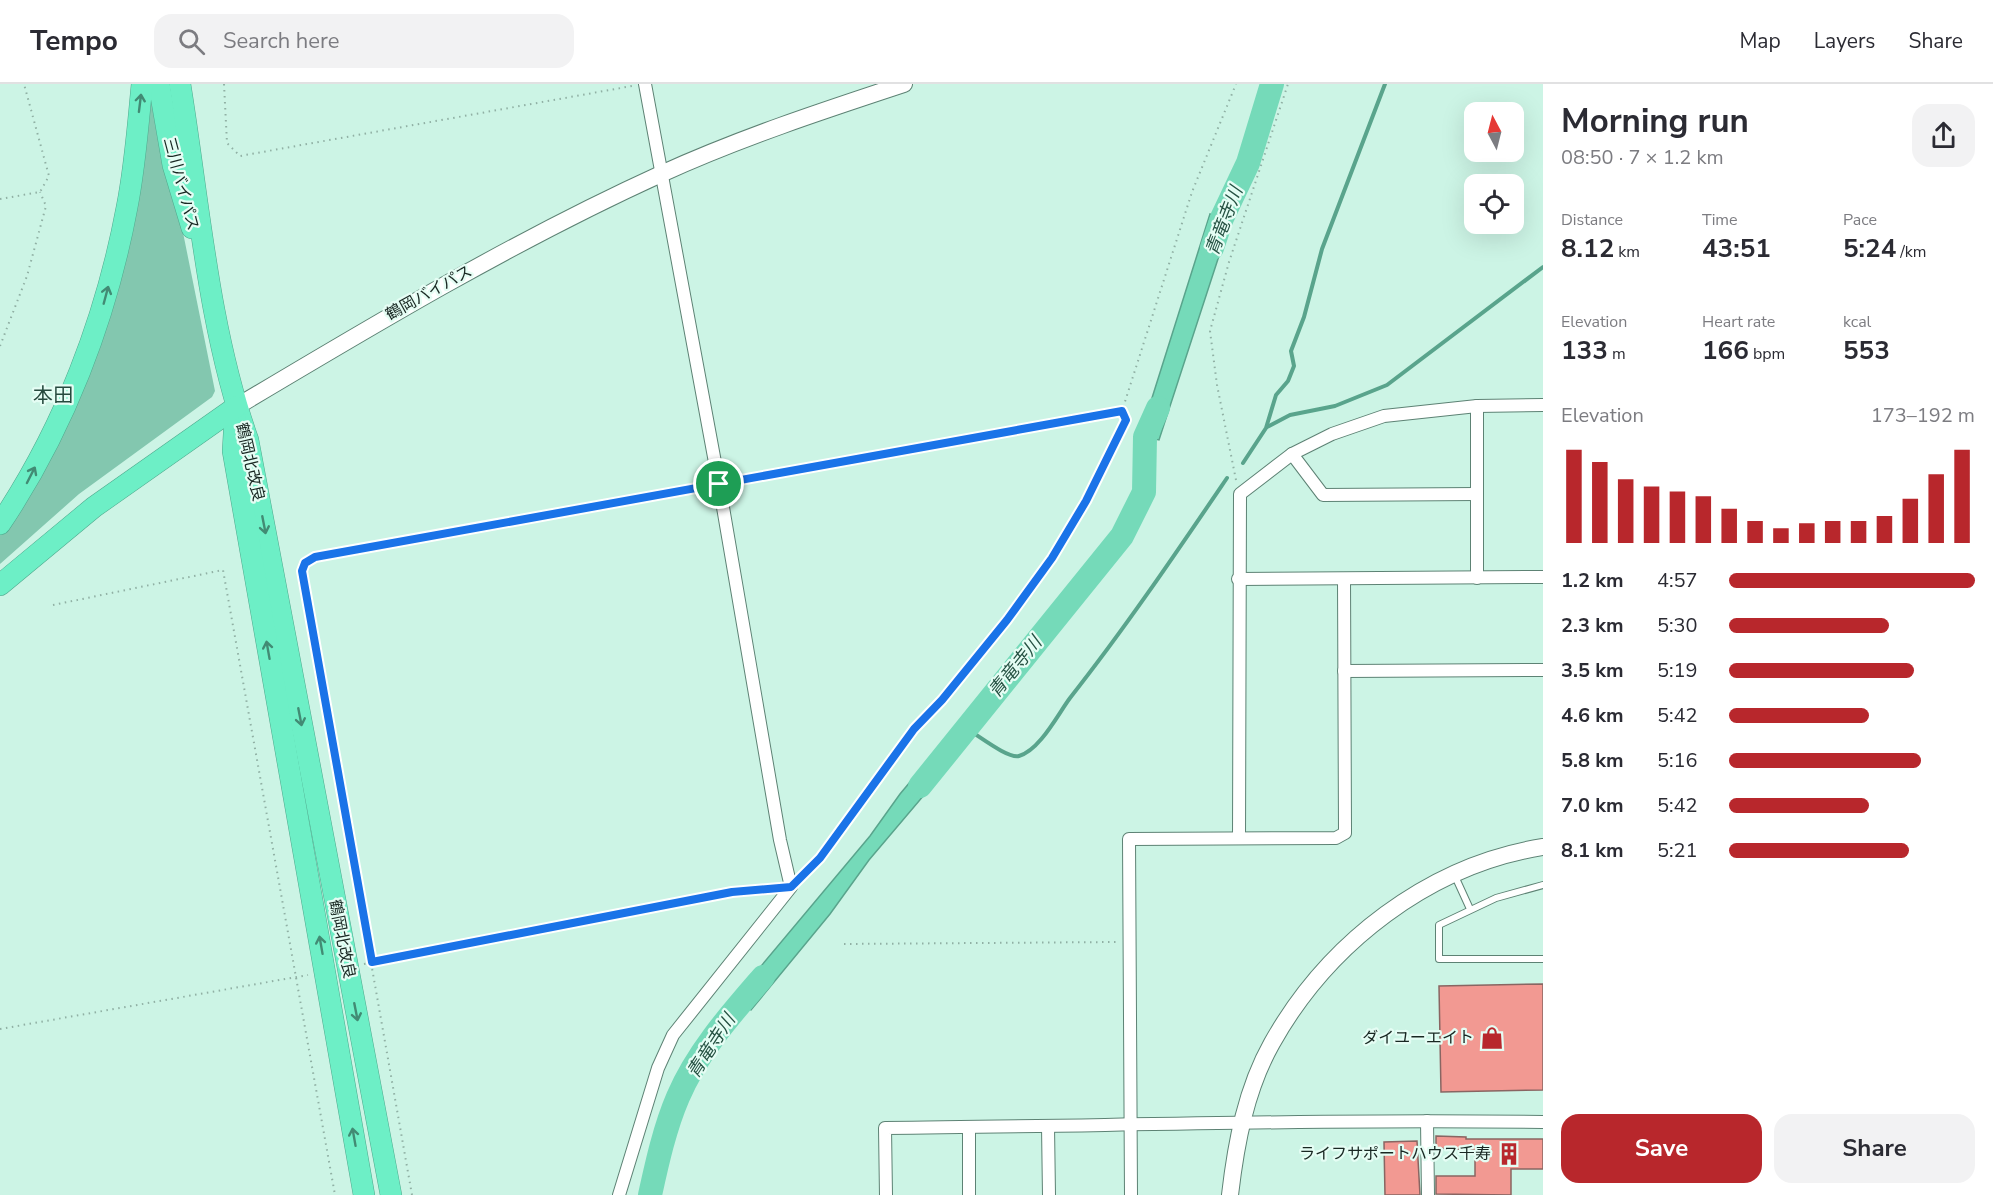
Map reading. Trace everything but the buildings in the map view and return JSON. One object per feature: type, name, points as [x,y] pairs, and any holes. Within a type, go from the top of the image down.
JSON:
[{"type":"highway","points":[[0,524],[26,485],[71,394],[105,298],[127,206],[142,84]]},
{"type":"highway","name":"三川バイパス","points":[[159,84],[178,184],[210,282]]},
{"type":"highway","name":"三川バイパス","points":[[180,84],[210,282],[236,407]]},
{"type":"highway","name":"鶴岡バイパス","points":[[0,585],[94,507],[236,407]]},
{"type":"highway","name":"鶴岡北改良","points":[[236,407],[248,440],[391,1195]]},
{"type":"highway","name":"鶴岡北改良","points":[[236,407],[233,451],[364,1195]]},
{"type":"main road","name":"鶴岡バイパス","points":[[236,407],[413,300],[565,220],[663,173],[824,111],[904,84]]},
{"type":"main road","points":[[1230,1195],[1242,1121],[1271,1044],[1290,1014],[1338,955],[1397,906],[1454,874],[1504,855],[1543,847]]},
{"type":"street","points":[[619,1195],[658,1068],[673,1035],[791,887],[780,840],[719,484],[645,84]]},
{"type":"street","points":[[1239,838],[1240,494],[1292,454],[1332,434],[1384,416],[1477,406],[1543,405]]},
{"type":"street","points":[[1477,406],[1477,578]]},
{"type":"street","points":[[1292,454],[1323,495],[1477,494]]},
{"type":"street","points":[[1238,579],[1543,577]]},
{"type":"street","points":[[1131,1195],[1129,839],[1336,838],[1345,833],[1344,579]]},
{"type":"street","points":[[1344,671],[1543,670]]},
{"type":"street","points":[[886,1195],[885,1128],[1131,1126],[1242,1121],[1543,1122]]},
{"type":"street","points":[[1427,1121],[1428,1195]]},
{"type":"street","points":[[1048,1126],[1049,1195]]},
{"type":"street","points":[[969,1127],[969,1195]]},
{"type":"lane","points":[[1454,874],[1470,909]]},
{"type":"lane","points":[[1543,885],[1522,889],[1470,909],[1438,925],[1439,959],[1543,959]]},
{"type":"path","points":[[0,199],[40,192],[49,177],[24,84]]},
{"type":"path","points":[[224,84],[227,142],[240,156],[640,84]]},
{"type":"path","points":[[348,968],[732,892],[791,887],[820,858],[914,729],[942,700],[1000,629],[1052,558],[1086,501],[1126,420],[1122,411],[1192,192],[1236,84]]},
{"type":"path","points":[[1240,494],[1217,385],[1210,331],[1229,262],[1288,84]]},
{"type":"path","points":[[0,346],[27,276],[46,206],[40,192]]},
{"type":"path","points":[[412,1195],[304,583],[302,571],[305,563],[315,557],[1122,411]]},
{"type":"path","points":[[53,604],[223,570],[335,1195]]},
{"type":"path","points":[[844,944],[1130,942]]},
{"type":"path","points":[[0,1029],[295,976],[326,973]]},
{"type":"shaded area","points":[[153,84],[215,391],[212,397],[79,494],[0,564],[0,520],[97,348]]},
{"type":"water","points":[[1210,214],[1231,219],[1159,440],[1140,436]]},
{"type":"water","points":[[931,757],[947,768],[869,860],[830,914],[751,1010],[736,996],[870,836],[900,794]]},
{"type":"waterway","name":"青竜寺川","points":[[1212,248],[1222,218],[1248,163],[1272,84]]},
{"type":"waterway","points":[[1243,463],[1266,428],[1276,395],[1288,381],[1294,366],[1291,351],[1304,317],[1322,249],[1385,84]]},
{"type":"waterway","points":[[1267,427],[1290,415],[1335,406],[1387,385],[1543,267]]},
{"type":"waterway","name":"青竜寺川","points":[[920,786],[1122,536],[1144,492],[1145,437],[1158,408]]},
{"type":"waterway","points":[[967,729],[1014,756],[1019,756],[1034,747],[1131,617],[1227,478]]},
{"type":"waterway","name":"青竜寺川","points":[[650,1195],[665,1133],[686,1080],[716,1034],[763,977]]},
{"type":"place","name":"ダイユーエイト","points":[[1492,1038]]},
{"type":"place","name":"ライフサポートハウス千寿","points":[[1509,1154]]},
{"type":"district","name":"本田","points":[[53,395]]},
{"type":"route","points":[[1122,411],[1126,420],[1097,474],[1086,501],[1052,558],[1007,620],[942,700],[914,729],[820,858],[791,887],[732,892],[372,962],[302,571],[305,563],[315,557],[719,484],[1102,413],[1122,411]]}]
